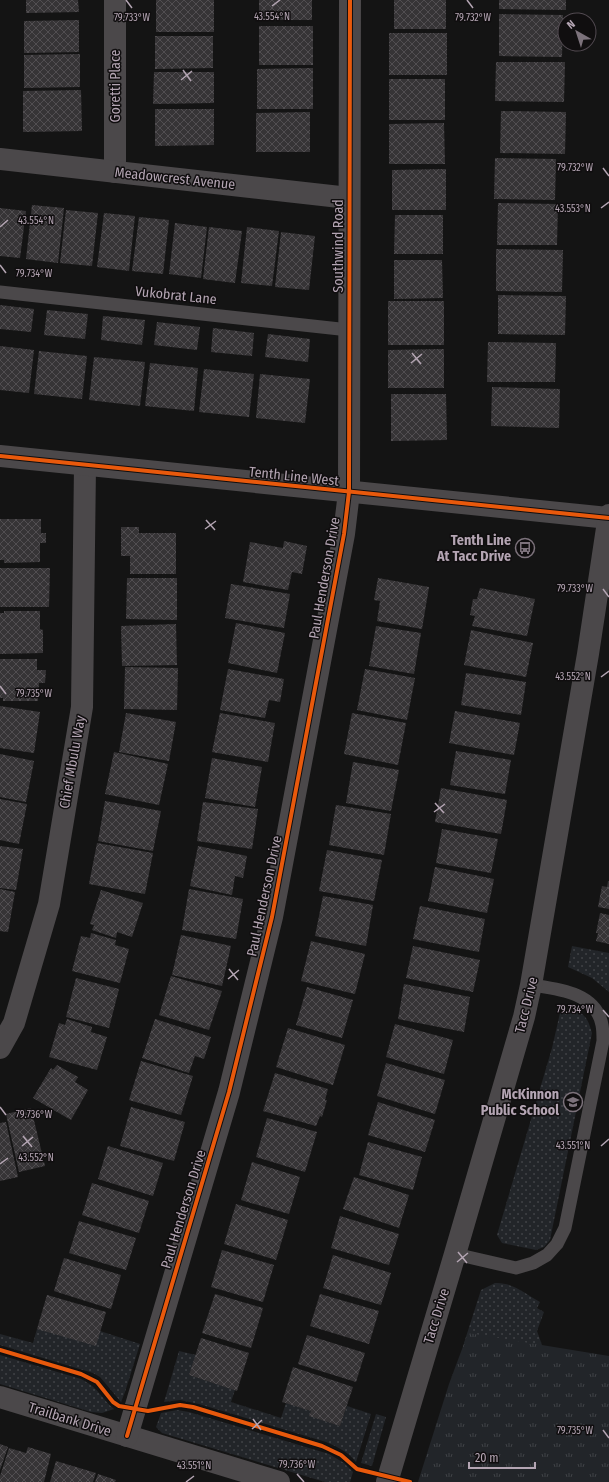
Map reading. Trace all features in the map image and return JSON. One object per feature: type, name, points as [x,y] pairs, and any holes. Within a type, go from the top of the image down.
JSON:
[{"type":"street","name":"Goretti Place","points":[[115,0],[115,172]]},
{"type":"street","name":"Southwind Road","points":[[349,492],[350,0]]},
{"type":"street","name":"Meadowcrest Avenue","points":[[0,159],[349,198]]},
{"type":"street","name":"Tenth Line West","points":[[0,456],[85,466],[609,517]]},
{"type":"street","name":"Chief Mbulu Way","points":[[0,1048],[14,1023],[48,904],[82,707],[85,466]]},
{"type":"street","name":"Paul Henderson Drive","points":[[127,1436],[229,1092],[272,917],[344,534],[349,492]]},
{"type":"street","name":"Tacc Drive","points":[[386,1482],[455,1254],[524,1017],[531,985],[588,654],[609,517]]},
{"type":"street","name":"Trailbank Drive","points":[[0,1397],[279,1482]]},
{"type":"lane","name":"Vukobrat Lane","points":[[0,292],[349,330]]},
{"type":"lane","points":[[455,1254],[516,1268],[533,1263],[547,1255],[557,1244],[565,1228],[603,1041],[602,1024],[597,1012],[588,1002],[576,994],[562,989],[531,985]]},
{"type":"green space","points":[[572,946],[609,953],[609,992],[592,978],[568,967]]},
{"type":"green space","points":[[570,1010],[579,1012],[585,1017],[592,1033],[550,1240],[544,1247],[536,1250],[502,1243],[497,1235],[552,1048],[560,1013]]},
{"type":"green space","points":[[495,1283],[513,1286],[540,1302],[537,1308],[544,1312],[537,1331],[542,1345],[464,1343],[481,1290]]},
{"type":"green space","points":[[37,1329],[100,1331],[140,1344],[121,1402],[100,1377],[93,1373],[0,1345],[0,1334],[33,1343]]},
{"type":"green space","points":[[468,1333],[609,1356],[609,1482],[418,1482],[449,1384]]},
{"type":"green space","points":[[179,1351],[196,1355],[189,1375],[235,1390],[231,1402],[281,1418],[286,1403],[311,1411],[310,1416],[340,1426],[347,1406],[371,1414],[356,1462],[350,1455],[326,1442],[199,1404],[180,1400],[164,1402]]},
{"type":"green space","points":[[0,1355],[81,1379],[96,1389],[105,1401],[114,1409],[102,1413],[91,1412],[0,1384]]},
{"type":"green space","points":[[177,1410],[189,1412],[329,1454],[344,1463],[353,1472],[350,1482],[325,1482],[162,1433],[156,1427],[161,1413]]},
{"type":"green space","points":[[376,1414],[386,1417],[372,1466],[361,1463]]},
{"type":"building","points":[[26,0],[78,0],[79,12],[26,13]]},
{"type":"building","points":[[156,0],[214,0],[214,32],[156,32]]},
{"type":"building","points":[[259,0],[312,0],[312,20],[259,20]]},
{"type":"building","points":[[394,0],[446,0],[446,29],[394,29]]},
{"type":"building","points":[[499,0],[566,0],[566,10],[499,9]]},
{"type":"building","points":[[499,14],[557,15],[557,52],[562,52],[562,57],[499,56]]},
{"type":"building","points":[[79,20],[79,52],[24,53],[24,21]]},
{"type":"building","points":[[259,26],[313,26],[313,65],[259,65]]},
{"type":"building","points":[[389,33],[447,33],[447,75],[389,75]]},
{"type":"building","points":[[155,36],[213,36],[213,68],[155,69]]},
{"type":"building","points":[[80,54],[80,87],[24,88],[24,55]]},
{"type":"building","points":[[496,62],[565,62],[564,102],[495,101]]},
{"type":"building","points":[[313,68],[313,109],[257,109],[257,69]]},
{"type":"building","points":[[154,72],[214,72],[214,103],[153,104]]},
{"type":"building","points":[[389,79],[445,79],[445,120],[389,120]]},
{"type":"building","points":[[81,90],[82,131],[23,132],[23,91]]},
{"type":"building","points":[[155,109],[214,109],[214,145],[155,146]]},
{"type":"building","points":[[501,111],[566,112],[565,154],[500,153]]},
{"type":"building","points":[[310,112],[310,152],[256,152],[256,113]]},
{"type":"building","points":[[444,123],[445,164],[389,164],[389,124]]},
{"type":"building","points":[[495,158],[556,159],[555,200],[494,199]]},
{"type":"building","points":[[446,169],[446,210],[392,210],[392,170]]},
{"type":"building","points":[[498,203],[558,204],[557,245],[497,245]]},
{"type":"building","points":[[32,205],[64,208],[58,263],[26,259]]},
{"type":"building","points":[[0,208],[26,211],[20,258],[0,256]]},
{"type":"building","points":[[66,210],[98,213],[92,266],[60,263]]},
{"type":"building","points":[[104,213],[135,216],[129,271],[97,267]]},
{"type":"building","points":[[395,215],[443,215],[443,254],[394,254]]},
{"type":"building","points":[[139,217],[169,220],[163,274],[132,271]]},
{"type":"building","points":[[175,223],[207,227],[201,278],[169,274]]},
{"type":"building","points":[[209,227],[242,231],[235,283],[203,279]]},
{"type":"building","points":[[247,227],[279,231],[272,286],[241,283]]},
{"type":"building","points":[[281,232],[315,236],[309,290],[275,287]]},
{"type":"building","points":[[496,249],[563,250],[562,292],[496,291]]},
{"type":"building","points":[[394,260],[442,260],[443,298],[394,299]]},
{"type":"building","points":[[498,295],[566,296],[565,335],[498,334]]},
{"type":"building","points":[[388,301],[444,301],[444,345],[388,345]]},
{"type":"building","points":[[0,305],[34,309],[31,332],[0,329]]},
{"type":"building","points":[[47,310],[88,314],[85,339],[44,335]]},
{"type":"building","points":[[103,316],[145,320],[142,345],[101,340]]},
{"type":"building","points":[[157,322],[200,327],[197,350],[154,345]]},
{"type":"building","points":[[213,328],[254,333],[252,356],[211,352]]},
{"type":"building","points":[[268,334],[310,339],[308,362],[265,357]]},
{"type":"building","points":[[488,342],[556,343],[555,382],[487,382]]},
{"type":"building","points":[[0,346],[34,350],[29,393],[0,390]]},
{"type":"building","points":[[444,349],[444,388],[388,388],[388,350]]},
{"type":"building","points":[[39,351],[87,356],[82,399],[34,394]]},
{"type":"building","points":[[94,357],[145,362],[140,406],[89,400]]},
{"type":"building","points":[[150,363],[198,368],[194,411],[145,406]]},
{"type":"building","points":[[204,369],[254,374],[249,417],[199,412]]},
{"type":"building","points":[[260,374],[310,379],[305,423],[256,418]]},
{"type":"building","points":[[492,387],[560,389],[559,428],[491,426]]},
{"type":"building","points":[[391,394],[446,394],[447,440],[391,441]]},
{"type":"building","points":[[0,519],[41,519],[41,533],[46,533],[46,543],[40,543],[40,562],[4,563],[4,560],[0,560]]},
{"type":"building","points":[[121,527],[139,527],[139,533],[176,533],[176,574],[130,574],[130,556],[121,556]]},
{"type":"building","points":[[284,541],[307,546],[302,574],[292,572],[288,590],[243,582],[250,542],[283,548]]},
{"type":"building","points":[[0,568],[50,568],[49,607],[0,607]]},
{"type":"building","points":[[127,578],[177,578],[177,620],[126,619]]},
{"type":"building","points":[[378,578],[429,587],[422,629],[377,621],[380,601],[374,600]]},
{"type":"building","points":[[231,584],[290,594],[284,628],[225,618]]},
{"type":"building","points":[[480,588],[535,599],[527,636],[472,626],[475,616],[470,615],[473,599],[477,599]]},
{"type":"building","points":[[4,611],[40,611],[40,629],[43,630],[43,653],[0,654],[0,613],[4,613]]},
{"type":"building","points":[[236,623],[285,633],[277,673],[228,663]]},
{"type":"building","points":[[176,624],[177,665],[122,666],[121,626]]},
{"type":"building","points":[[376,626],[421,633],[414,674],[369,666]]},
{"type":"building","points":[[471,630],[533,643],[526,677],[464,665]]},
{"type":"building","points":[[0,659],[37,659],[37,670],[46,670],[45,683],[39,683],[38,701],[3,701],[3,698],[0,698]]},
{"type":"building","points":[[125,667],[178,668],[177,710],[124,709]]},
{"type":"building","points":[[228,669],[284,679],[280,702],[269,700],[265,718],[220,710]]},
{"type":"building","points":[[365,669],[415,678],[407,720],[357,710]]},
{"type":"building","points":[[466,673],[526,682],[521,715],[461,705]]},
{"type":"building","points":[[0,706],[40,712],[34,753],[0,748]]},
{"type":"building","points":[[455,711],[520,723],[514,755],[449,743]]},
{"type":"building","points":[[126,713],[176,722],[169,761],[119,752]]},
{"type":"building","points":[[220,713],[275,723],[268,762],[212,752]]},
{"type":"building","points":[[352,713],[406,723],[398,765],[344,754]]},
{"type":"building","points":[[456,751],[511,760],[505,794],[450,785]]},
{"type":"building","points":[[114,752],[168,764],[159,805],[105,794]]},
{"type":"building","points":[[0,754],[34,761],[26,802],[0,797]]},
{"type":"building","points":[[212,758],[262,767],[255,807],[205,798]]},
{"type":"building","points":[[353,762],[399,770],[391,811],[346,803]]},
{"type":"building","points":[[441,788],[507,800],[501,834],[435,822]]},
{"type":"building","points":[[0,799],[27,804],[19,844],[0,840]]},
{"type":"building","points":[[105,801],[161,811],[153,851],[98,841]]},
{"type":"building","points":[[203,802],[258,809],[252,849],[197,841]]},
{"type":"building","points":[[336,805],[391,814],[384,855],[329,845]]},
{"type":"building","points":[[442,829],[498,839],[491,873],[436,863]]},
{"type":"building","points":[[97,843],[153,853],[145,894],[89,884]]},
{"type":"building","points":[[0,846],[23,849],[16,890],[0,888]]},
{"type":"building","points":[[198,846],[247,856],[243,878],[235,876],[232,895],[190,886]]},
{"type":"building","points":[[327,850],[382,860],[374,901],[319,891]]},
{"type":"building","points":[[435,867],[494,879],[487,913],[428,901]]},
{"type":"building","points":[[608,881],[609,909],[598,907],[602,886],[607,887]]},
{"type":"building","points":[[0,889],[15,892],[8,932],[0,931]]},
{"type":"building","points":[[189,889],[243,899],[236,939],[182,930]]},
{"type":"building","points":[[101,890],[143,903],[132,937],[117,932],[116,938],[92,930],[94,925],[90,924]]},
{"type":"building","points":[[323,896],[373,905],[366,946],[315,936]]},
{"type":"building","points":[[420,906],[485,919],[479,952],[413,939]]},
{"type":"building","points":[[600,913],[609,915],[609,944],[596,941]]},
{"type":"building","points":[[91,933],[116,940],[115,945],[129,949],[120,983],[72,971],[81,936],[90,938]]},
{"type":"building","points":[[181,935],[231,946],[222,986],[172,975]]},
{"type":"building","points":[[311,941],[365,954],[355,994],[301,981]]},
{"type":"building","points":[[413,946],[480,960],[473,992],[406,978]]},
{"type":"building","points":[[171,976],[222,991],[209,1030],[159,1015]]},
{"type":"building","points":[[76,978],[119,989],[109,1028],[66,1017]]},
{"type":"building","points":[[404,984],[470,997],[464,1032],[398,1019]]},
{"type":"building","points":[[307,987],[353,1000],[342,1038],[296,1025]]},
{"type":"building","points":[[67,1019],[92,1027],[91,1032],[107,1037],[97,1070],[49,1057],[59,1023],[65,1025]]},
{"type":"building","points":[[155,1019],[211,1037],[204,1059],[195,1056],[189,1073],[142,1058]]},
{"type":"building","points":[[395,1024],[453,1040],[444,1074],[386,1057]]},
{"type":"building","points":[[288,1028],[345,1045],[333,1085],[276,1067]]},
{"type":"building","points":[[141,1061],[193,1076],[181,1115],[129,1100]]},
{"type":"building","points":[[386,1063],[445,1080],[435,1114],[377,1096]]},
{"type":"building","points":[[57,1065],[78,1077],[75,1082],[88,1090],[71,1120],[33,1098],[51,1068],[53,1070]]},
{"type":"building","points":[[275,1073],[328,1089],[325,1100],[327,1100],[322,1117],[320,1116],[316,1126],[263,1111]]},
{"type":"building","points":[[378,1102],[435,1120],[425,1152],[368,1135]]},
{"type":"building","points":[[131,1107],[185,1122],[174,1161],[120,1146]]},
{"type":"building","points":[[31,1108],[45,1166],[19,1172],[6,1114]]},
{"type":"building","points":[[267,1118],[317,1132],[305,1172],[256,1157]]},
{"type":"building","points":[[6,1122],[18,1177],[0,1181],[0,1123]]},
{"type":"building","points":[[368,1142],[422,1157],[413,1190],[359,1175]]},
{"type":"building","points":[[108,1146],[163,1163],[153,1196],[98,1179]]},
{"type":"building","points":[[252,1162],[300,1177],[289,1214],[241,1200]]},
{"type":"building","points":[[354,1177],[409,1195],[399,1228],[343,1209]]},
{"type":"building","points":[[92,1183],[149,1201],[139,1233],[82,1215]]},
{"type":"building","points":[[236,1204],[288,1220],[276,1260],[224,1244]]},
{"type":"building","points":[[340,1216],[399,1234],[389,1265],[331,1248]]},
{"type":"building","points":[[79,1221],[136,1238],[126,1270],[69,1253]]},
{"type":"building","points":[[222,1250],[274,1265],[263,1302],[211,1287]]},
{"type":"building","points":[[333,1255],[391,1273],[381,1305],[323,1288]]},
{"type":"building","points":[[64,1258],[121,1275],[111,1309],[54,1291]]},
{"type":"building","points":[[215,1294],[263,1308],[251,1348],[202,1333]]},
{"type":"building","points":[[320,1294],[379,1311],[369,1344],[310,1326]]},
{"type":"building","points":[[47,1295],[106,1312],[96,1346],[37,1329]]},
{"type":"building","points":[[307,1335],[365,1353],[356,1382],[298,1364]]},
{"type":"building","points":[[201,1338],[249,1353],[237,1391],[189,1375]]},
{"type":"building","points":[[293,1367],[353,1387],[340,1426],[309,1416],[311,1411],[282,1402]]},
{"type":"building","points":[[0,1444],[8,1447],[0,1470]]},
{"type":"building","points":[[28,1447],[51,1454],[44,1482],[0,1482],[0,1476],[9,1448],[26,1453]]},
{"type":"building","points":[[56,1461],[96,1473],[93,1482],[50,1482]]},
{"type":"building","points":[[98,1474],[116,1480],[115,1482],[95,1482]]},
{"type":"cycle path","points":[[127,1436],[229,1092],[272,917],[344,534],[349,492],[350,0]]},
{"type":"cycle path","points":[[0,456],[609,518]]},
{"type":"cycle path","points":[[0,1350],[81,1374],[97,1382],[113,1402],[119,1406],[148,1411],[180,1405],[193,1407],[322,1446],[341,1455],[357,1469],[410,1482]]},
{"type":"place","name":"Tenth Line At Tacc Drive","points":[[525,548]]},
{"type":"place","name":"McKinnon Public School","points":[[573,1102]]}]
